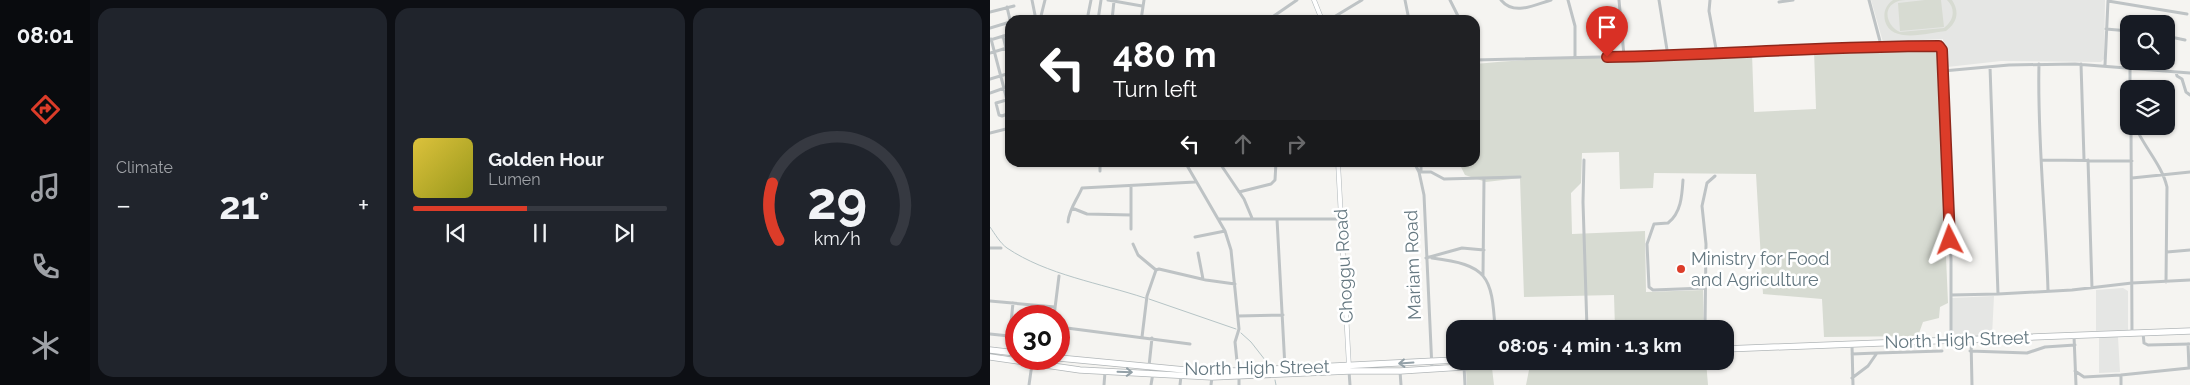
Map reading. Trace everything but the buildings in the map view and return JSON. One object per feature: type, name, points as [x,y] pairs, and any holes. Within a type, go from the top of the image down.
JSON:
[{"type":"highway","name":"North High Street","points":[[1734,349],[2190,331]]},
{"type":"highway","points":[[990,350],[1005,352]]},
{"type":"highway","name":"North High Street","points":[[990,357],[1005,360]]},
{"type":"highway","name":"North High Street","points":[[1070,359],[1238,374],[1446,360]]},
{"type":"highway","points":[[1080,370],[1081,360]]},
{"type":"highway","name":"North High Street","points":[[1070,369],[1212,377],[1285,369],[1349,368],[1400,371],[1446,367]]},
{"type":"main road","points":[[1314,0],[1320,15]]},
{"type":"main road","name":"Choggu Road","points":[[1338,167],[1349,368]]},
{"type":"street","points":[[1032,0],[1036,15]]},
{"type":"street","points":[[1038,15],[1044,0]]},
{"type":"street","points":[[1088,15],[1091,0]]},
{"type":"street","points":[[1099,15],[1101,0]]},
{"type":"street","points":[[1108,0],[1142,6]]},
{"type":"street","points":[[1141,15],[1144,0]]},
{"type":"street","points":[[1275,15],[1297,0]]},
{"type":"street","points":[[1336,15],[1362,0]]},
{"type":"street","points":[[1405,0],[1408,15]]},
{"type":"street","points":[[1450,0],[1458,15]]},
{"type":"street","points":[[1500,0],[1513,9],[1551,0]]},
{"type":"street","points":[[1568,0],[1575,26],[1574,57]]},
{"type":"street","points":[[1619,0],[1624,56]]},
{"type":"street","points":[[1659,0],[1668,56]]},
{"type":"street","points":[[1710,0],[1709,11],[1717,54]]},
{"type":"street","points":[[1779,2],[1793,0]]},
{"type":"street","points":[[1869,0],[1880,45]]},
{"type":"street","points":[[1113,15],[1114,1]]},
{"type":"street","points":[[2105,65],[2108,1],[2187,14]]},
{"type":"street","points":[[990,12],[1014,6]]},
{"type":"street","points":[[1007,8],[1009,15]]},
{"type":"street","points":[[990,28],[1005,23]]},
{"type":"street","points":[[2106,30],[2120,31]]},
{"type":"street","points":[[990,93],[1004,88],[992,52],[990,40],[1003,36],[1005,49],[992,52]]},
{"type":"street","points":[[2175,38],[2186,40]]},
{"type":"street","points":[[1480,60],[1668,56],[1880,45],[1939,46],[1942,50],[1951,258],[1951,340]]},
{"type":"street","points":[[1943,71],[2039,64],[2120,66]]},
{"type":"street","points":[[2039,64],[2039,118],[2048,291]]},
{"type":"street","points":[[2081,64],[2092,288]]},
{"type":"street","points":[[1990,67],[1998,294]]},
{"type":"street","points":[[2160,70],[2190,73]]},
{"type":"street","points":[[2176,72],[2177,76],[2182,79],[2186,92],[2190,95]]},
{"type":"street","points":[[990,79],[1005,74]]},
{"type":"street","points":[[1005,100],[996,103],[999,115],[1005,115]]},
{"type":"street","points":[[990,133],[1005,129]]},
{"type":"street","points":[[2132,333],[2133,135]]},
{"type":"street","points":[[2138,135],[2163,174],[2168,187],[2166,282]]},
{"type":"street","points":[[1584,160],[1583,240],[1587,320]]},
{"type":"street","points":[[2042,160],[2132,161]]},
{"type":"street","points":[[1188,167],[1225,231],[1231,250],[1239,329],[1235,342],[1239,385]]},
{"type":"street","points":[[1222,167],[1239,192],[1252,218]]},
{"type":"street","points":[[1239,192],[1271,184],[1275,180],[1276,167]]},
{"type":"street","name":"Mariam Road","points":[[1417,167],[1420,172],[1424,195],[1432,368]]},
{"type":"street","points":[[1420,167],[1420,172],[1431,172],[1444,179],[1520,177]]},
{"type":"street","points":[[2132,178],[2190,172]]},
{"type":"street","points":[[1705,320],[1706,244],[1702,206],[1706,183],[1715,176]]},
{"type":"street","points":[[1484,179],[1483,275],[1493,300],[1494,320]]},
{"type":"street","points":[[1683,180],[1682,194],[1676,214],[1668,223],[1654,224],[1648,239],[1650,287],[1653,290],[1705,288]]},
{"type":"street","points":[[1068,222],[1068,211],[1075,204],[1082,188],[1195,182]]},
{"type":"street","points":[[1131,186],[1131,229]]},
{"type":"street","points":[[1072,208],[1087,214],[1131,215]]},
{"type":"street","points":[[1218,219],[1342,219]]},
{"type":"street","points":[[1278,219],[1285,369]]},
{"type":"street","points":[[1194,237],[1225,231]]},
{"type":"street","points":[[1132,244],[1138,255],[1156,270],[1159,269],[1202,280],[1235,284]]},
{"type":"street","points":[[990,248],[1001,248]]},
{"type":"street","points":[[1432,258],[1462,248],[1484,250]]},
{"type":"street","points":[[2166,252],[2190,250]]},
{"type":"street","points":[[1198,253],[1202,280]]},
{"type":"street","points":[[1426,258],[1466,264],[1475,268],[1483,275]]},
{"type":"street","points":[[1142,337],[1147,296],[1156,270]]},
{"type":"street","points":[[1055,305],[1059,276]]},
{"type":"street","points":[[1950,295],[2048,291],[2190,280]]},
{"type":"street","points":[[990,301],[1032,305]]},
{"type":"street","points":[[1238,316],[1283,314]]},
{"type":"street","points":[[1070,328],[1190,344]]},
{"type":"street","points":[[2076,371],[2084,377],[2121,376],[2189,368],[2189,344],[2148,344],[2144,343],[2143,333]]},
{"type":"street","points":[[990,334],[1005,336]]},
{"type":"street","points":[[2074,335],[2076,385]]},
{"type":"street","points":[[1149,366],[1152,338]]},
{"type":"street","points":[[1971,340],[1972,385]]},
{"type":"street","points":[[1852,344],[1853,385]]},
{"type":"street","points":[[1970,351],[2013,354],[2027,353],[2045,347],[2074,345]]},
{"type":"street","points":[[1852,354],[1942,351]]},
{"type":"street","points":[[1852,378],[1870,367],[1877,353]]},
{"type":"street","points":[[1349,368],[1350,385]]},
{"type":"street","points":[[1029,385],[1031,370]]},
{"type":"street","points":[[1464,370],[1465,385]]},
{"type":"street","points":[[1104,385],[1105,371]]},
{"type":"street","points":[[1400,371],[1401,385]]},
{"type":"street","points":[[1151,385],[1153,373]]},
{"type":"street","points":[[1180,385],[1181,375]]},
{"type":"street","points":[[2121,376],[2121,385]]},
{"type":"street","points":[[1211,385],[1212,377]]},
{"type":"shaded area","points":[[1871,0],[2105,0],[2104,59],[2101,62],[2001,61],[1947,67],[1943,39],[1883,42]]},
{"type":"shaded area","points":[[1893,0],[1901,0],[1891,5],[1888,13],[1892,26],[1900,32],[1944,28],[1950,22],[1953,14],[1952,7],[1947,0],[1952,0],[1957,13],[1955,21],[1946,31],[1920,35],[1902,35],[1895,33],[1885,21],[1884,15]]},
{"type":"shaded area","points":[[1941,0],[1944,27],[1900,31],[1898,3]]},
{"type":"shaded area","points":[[1842,47],[1937,49],[1948,303],[1940,307],[1939,318],[1923,322],[1918,336],[1824,337],[1822,299],[1763,294],[1756,174],[1654,173],[1653,188],[1620,189],[1619,152],[1582,153],[1581,183],[1571,193],[1572,234],[1645,231],[1646,292],[1703,290],[1704,320],[1615,320],[1614,295],[1524,297],[1520,178],[1486,182],[1465,175],[1461,167],[1480,167],[1480,64],[1544,59],[1752,53],[1754,112],[1816,109],[1814,50]]},
{"type":"shaded area","points":[[2123,288],[2128,291],[2128,330],[2096,331],[2096,290]]},
{"type":"shaded area","points":[[1994,296],[1992,336],[1952,337],[1952,298]]},
{"type":"shaded area","points":[[2099,337],[2118,337],[2120,372],[2099,373]]},
{"type":"shaded area","points":[[1466,370],[1492,370],[1494,385],[1467,385]]},
{"type":"shaded area","points":[[1529,370],[1707,370],[1708,385],[1526,385]]},
{"type":"waterway","points":[[990,227],[1007,248],[1039,265],[1074,278],[1145,298]]},
{"type":"waterway","points":[[1149,299],[1236,329]]},
{"type":"waterway","points":[[1241,333],[1251,342],[1269,365]]},
{"type":"waterway","points":[[1275,380],[1276,385]]},
{"type":"place","name":"Ministry for Food and Agriculture","points":[[1681,269]]},
{"type":"route","points":[[1607,57],[1688,55],[1880,45],[1941,47],[1950,240]]}]
